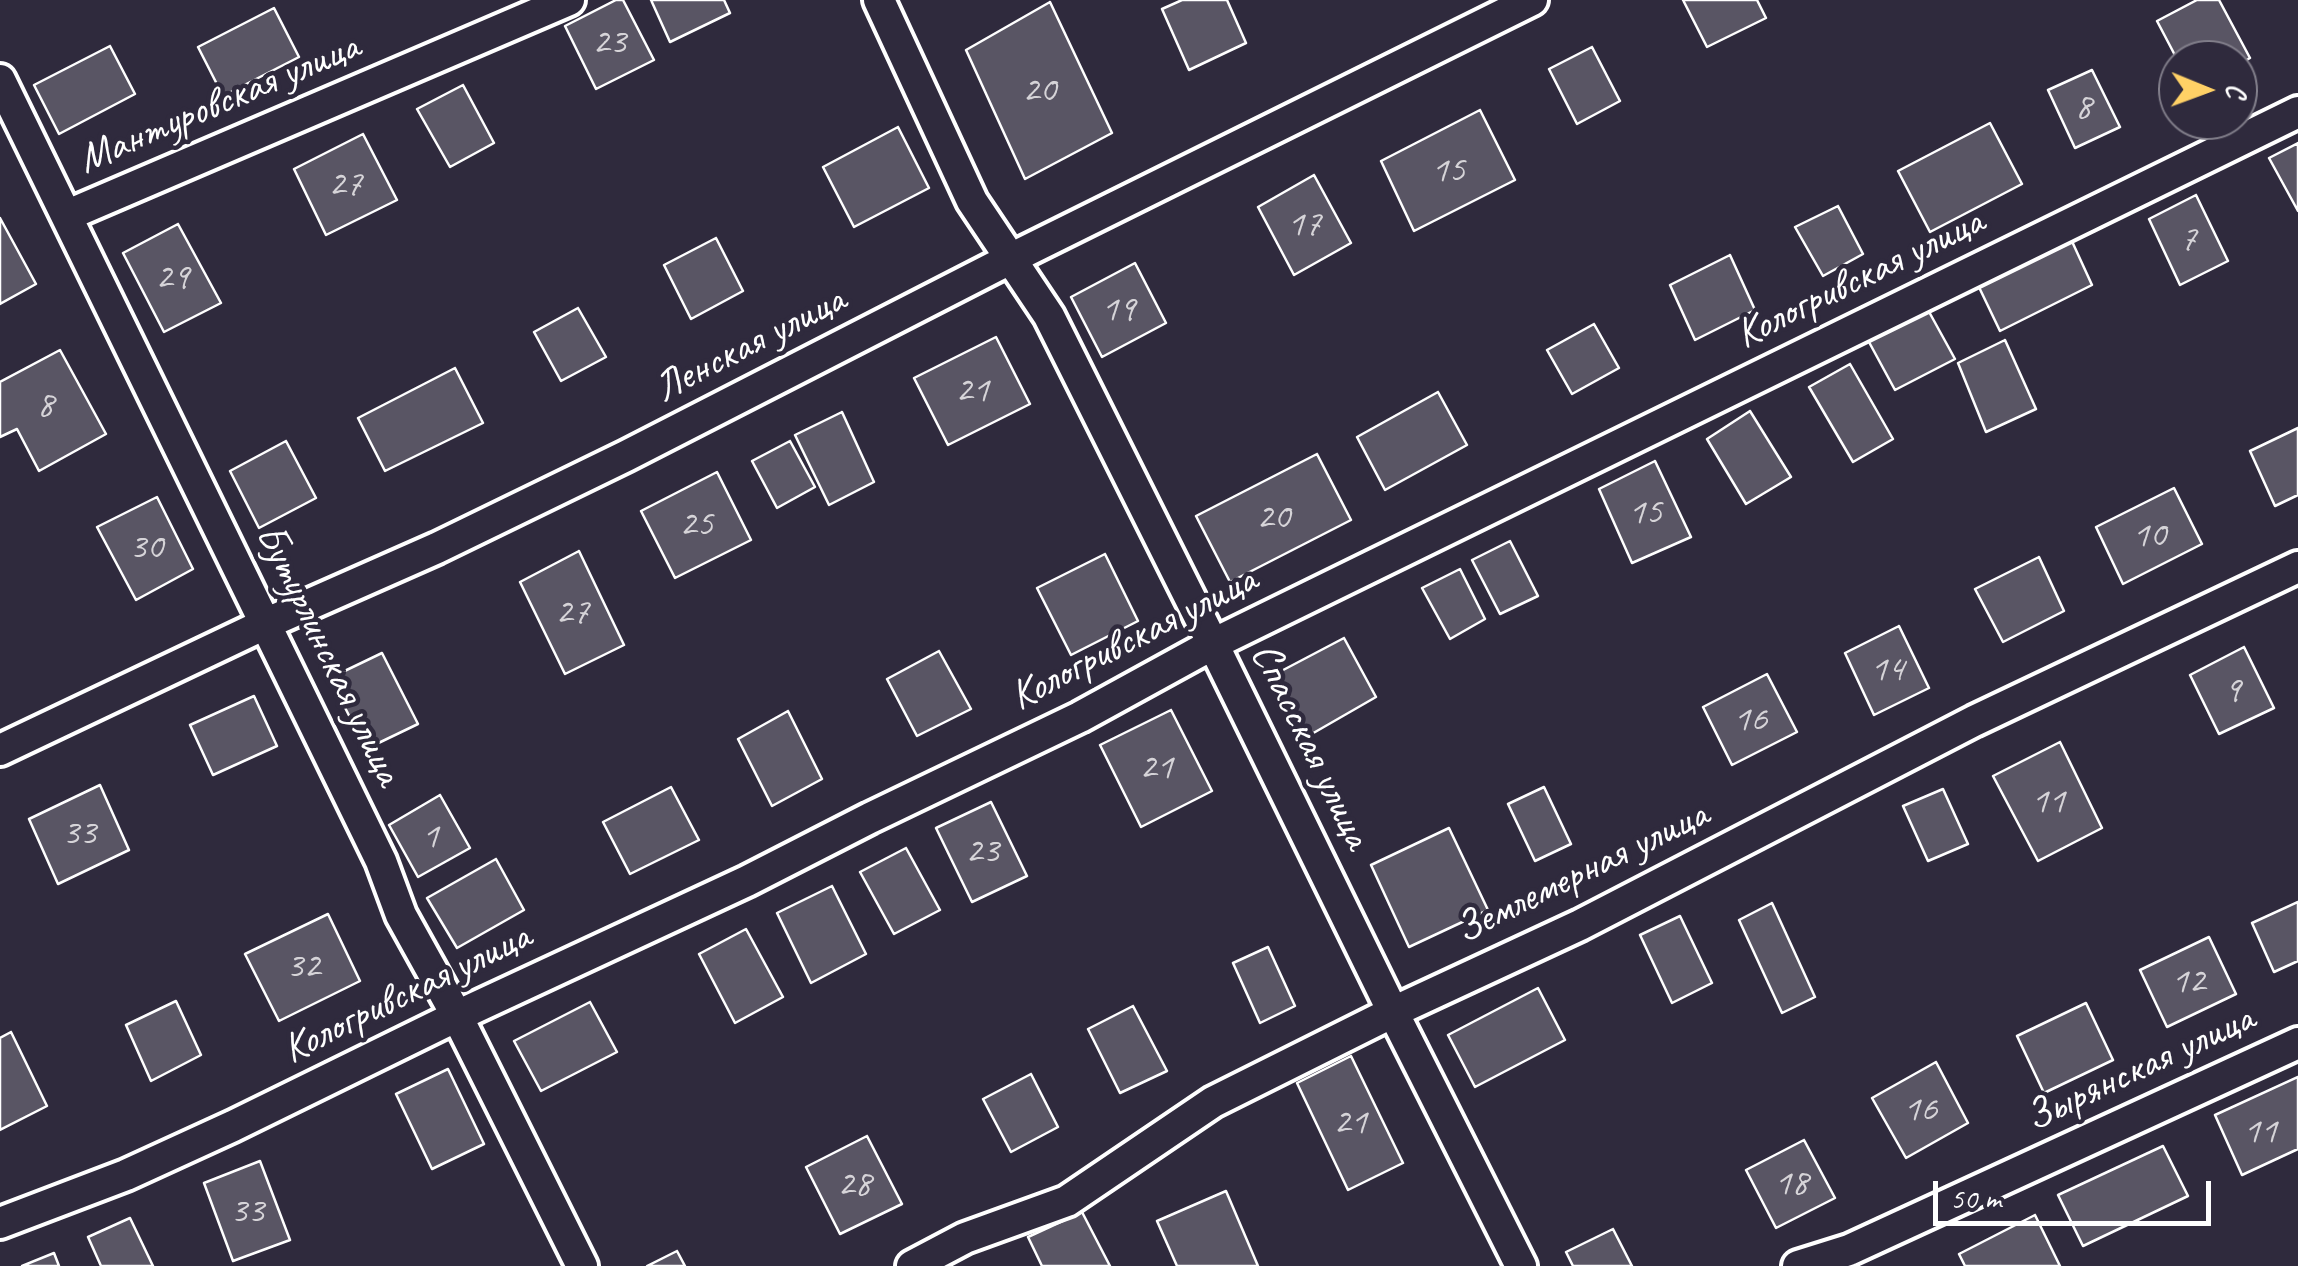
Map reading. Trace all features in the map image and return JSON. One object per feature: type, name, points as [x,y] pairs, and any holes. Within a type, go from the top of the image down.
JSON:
[{"type":"street","name":"Мантуровская улица","points":[[68,215],[568,0]]},
{"type":"street","name":"Спасская улица","points":[[879,0],[972,201],[1048,316],[1521,1266]]},
{"type":"street","name":"Ленская улица","points":[[0,750],[609,464],[1010,259],[1532,0]]},
{"type":"street","name":"Бутурлинская улица","points":[[0,80],[381,860],[401,915],[457,1016],[582,1266]]},
{"type":"street","name":"Кологривская улица","points":[[0,1223],[197,1142],[747,881],[1080,717],[1213,644],[2298,112]]},
{"type":"street","name":"Землемерная улица","points":[[912,1266],[965,1238],[1067,1201],[1213,1102],[1580,925],[1974,721],[2298,567]]},
{"type":"street","name":"Зырянская улица","points":[[1798,1266],[1849,1250],[2298,1043]]},
{"type":"building","points":[[623,0],[654,60],[596,89],[565,26]]},
{"type":"building","points":[[651,0],[724,0],[730,13],[670,42]]},
{"type":"building","points":[[1182,0],[1227,0],[1246,43],[1189,70],[1162,9]]},
{"type":"building","points":[[1683,0],[1757,0],[1766,18],[1707,47]]},
{"type":"building","points":[[2197,0],[2219,0],[2240,40],[2167,40],[2157,21]]},
{"type":"building","points":[[1050,2],[1112,133],[1025,179],[966,50]]},
{"type":"building","points":[[274,8],[299,57],[223,96],[198,47]]},
{"type":"building","points":[[110,46],[135,94],[59,134],[34,85]]},
{"type":"building","points":[[1592,47],[1620,101],[1577,124],[1549,69]]},
{"type":"building","points":[[2092,70],[2120,127],[2075,148],[2048,90]]},
{"type":"building","points":[[463,85],[494,143],[450,167],[417,109]]},
{"type":"building","points":[[1480,110],[1515,180],[1414,231],[1381,161]]},
{"type":"building","points":[[1990,123],[2022,184],[1930,232],[1898,171]]},
{"type":"building","points":[[898,127],[929,188],[854,227],[823,167]]},
{"type":"building","points":[[363,134],[397,200],[326,235],[294,169]]},
{"type":"building","points":[[2298,143],[2298,211],[2269,158]]},
{"type":"building","points":[[1314,175],[1351,243],[1294,275],[1258,207]]},
{"type":"building","points":[[2196,195],[2228,261],[2180,285],[2149,219]]},
{"type":"building","points":[[1838,206],[1863,254],[1823,276],[1795,227]]},
{"type":"building","points":[[0,218],[36,284],[0,304]]},
{"type":"building","points":[[178,224],[221,303],[164,332],[123,253]]},
{"type":"building","points":[[2070,237],[2092,285],[2000,331],[1977,283]]},
{"type":"building","points":[[716,238],[743,291],[691,319],[664,265]]},
{"type":"building","points":[[1730,255],[1755,310],[1695,340],[1670,285]]},
{"type":"building","points":[[1135,263],[1166,323],[1102,357],[1071,297]]},
{"type":"building","points":[[1922,299],[1955,359],[1895,390],[1863,331]]},
{"type":"building","points":[[578,308],[606,357],[561,381],[534,332]]},
{"type":"building","points":[[1594,324],[1619,368],[1572,394],[1547,350]]},
{"type":"building","points":[[996,337],[1030,404],[948,445],[914,378]]},
{"type":"building","points":[[2005,340],[2036,409],[1986,432],[1958,363]]},
{"type":"building","points":[[60,350],[106,434],[39,471],[17,429],[0,437],[0,382]]},
{"type":"building","points":[[1850,364],[1893,439],[1853,462],[1809,387]]},
{"type":"building","points":[[455,368],[483,423],[385,471],[358,418]]},
{"type":"building","points":[[1438,392],[1467,445],[1385,490],[1357,437]]},
{"type":"building","points":[[1750,411],[1791,477],[1746,504],[1707,439]]},
{"type":"building","points":[[842,412],[874,482],[829,505],[795,435]]},
{"type":"building","points":[[2298,428],[2298,495],[2275,506],[2250,451]]},
{"type":"building","points":[[286,441],[316,498],[259,528],[230,471]]},
{"type":"building","points":[[790,441],[815,487],[777,508],[752,461]]},
{"type":"building","points":[[1317,454],[1351,520],[1230,582],[1196,516]]},
{"type":"building","points":[[1655,461],[1691,537],[1632,563],[1599,489]]},
{"type":"building","points":[[717,472],[751,540],[675,578],[641,511]]},
{"type":"building","points":[[2174,488],[2202,544],[2123,584],[2096,527]]},
{"type":"building","points":[[157,497],[193,569],[136,600],[97,527]]},
{"type":"building","points":[[1510,541],[1538,596],[1500,614],[1472,560]]},
{"type":"building","points":[[579,551],[624,645],[565,674],[520,582]]},
{"type":"building","points":[[1105,554],[1138,621],[1071,655],[1037,588]]},
{"type":"building","points":[[2039,557],[2064,611],[2003,642],[1975,589]]},
{"type":"building","points":[[1460,569],[1485,619],[1450,639],[1422,588]]},
{"type":"building","points":[[1899,626],[1929,688],[1874,715],[1845,653]]},
{"type":"building","points":[[1344,638],[1376,697],[1303,739],[1268,678]]},
{"type":"building","points":[[2244,647],[2274,708],[2219,734],[2190,675]]},
{"type":"building","points":[[939,651],[971,709],[917,736],[887,679]]},
{"type":"building","points":[[382,653],[418,724],[366,749],[330,678]]},
{"type":"building","points":[[1767,674],[1797,732],[1732,765],[1703,707]]},
{"type":"building","points":[[254,696],[277,746],[213,775],[190,725]]},
{"type":"building","points":[[1171,710],[1212,791],[1141,827],[1100,745]]},
{"type":"building","points":[[788,711],[822,779],[772,806],[738,739]]},
{"type":"building","points":[[2060,742],[2102,828],[2038,861],[1993,776]]},
{"type":"building","points":[[100,785],[129,850],[58,884],[29,819]]},
{"type":"building","points":[[671,787],[699,840],[630,874],[603,822]]},
{"type":"building","points":[[1544,787],[1571,844],[1535,861],[1508,804]]},
{"type":"building","points":[[1943,789],[1968,844],[1928,861],[1903,806]]},
{"type":"building","points":[[440,795],[470,848],[418,877],[389,825]]},
{"type":"building","points":[[991,802],[1027,876],[972,902],[936,828]]},
{"type":"building","points":[[1449,828],[1488,910],[1409,947],[1371,865]]},
{"type":"building","points":[[906,848],[940,910],[894,934],[860,872]]},
{"type":"building","points":[[496,859],[524,910],[457,948],[427,898]]},
{"type":"building","points":[[832,886],[866,954],[811,983],[777,913]]},
{"type":"building","points":[[2298,902],[2298,961],[2274,972],[2252,923]]},
{"type":"building","points":[[1772,903],[1815,997],[1782,1013],[1739,920]]},
{"type":"building","points":[[328,914],[360,981],[279,1021],[245,954]]},
{"type":"building","points":[[1680,916],[1712,983],[1672,1003],[1640,935]]},
{"type":"building","points":[[746,929],[783,997],[735,1023],[699,954]]},
{"type":"building","points":[[2209,937],[2236,994],[2167,1027],[2140,970]]},
{"type":"building","points":[[1268,947],[1295,1006],[1260,1023],[1233,963]]},
{"type":"building","points":[[1538,988],[1565,1040],[1475,1087],[1448,1035]]},
{"type":"building","points":[[176,1001],[201,1055],[151,1081],[126,1025]]},
{"type":"building","points":[[590,1002],[617,1052],[541,1091],[514,1041]]},
{"type":"building","points":[[2086,1003],[2113,1060],[2044,1093],[2017,1036]]},
{"type":"building","points":[[1133,1006],[1167,1071],[1120,1093],[1088,1029]]},
{"type":"building","points":[[11,1032],[47,1106],[0,1130],[0,1038]]},
{"type":"building","points":[[1351,1056],[1403,1163],[1348,1190],[1297,1083]]},
{"type":"building","points":[[1936,1062],[1968,1123],[1906,1158],[1872,1098]]},
{"type":"building","points":[[448,1069],[484,1144],[432,1169],[396,1094]]},
{"type":"building","points":[[1031,1074],[1058,1127],[1011,1152],[983,1099]]},
{"type":"building","points":[[2298,1077],[2298,1149],[2242,1175],[2215,1115]]},
{"type":"building","points":[[867,1136],[902,1204],[840,1234],[806,1167]]},
{"type":"building","points":[[1804,1140],[1835,1198],[1776,1228],[1746,1170]]},
{"type":"building","points":[[2163,1146],[2188,1196],[2083,1246],[2058,1195]]},
{"type":"building","points":[[260,1161],[290,1240],[233,1261],[204,1183]]},
{"type":"building","points":[[1226,1191],[1258,1266],[1177,1266],[1157,1221]]},
{"type":"building","points":[[1082,1212],[1110,1266],[1042,1266],[1028,1237]]},
{"type":"building","points":[[2035,1215],[2060,1266],[1965,1266],[1959,1254]]},
{"type":"building","points":[[130,1218],[153,1266],[101,1266],[88,1237]]},
{"type":"building","points":[[1613,1229],[1632,1266],[1573,1266],[1566,1252]]},
{"type":"building","points":[[677,1251],[685,1266],[647,1266]]},
{"type":"building","points":[[54,1253],[59,1266],[22,1266]]}]
